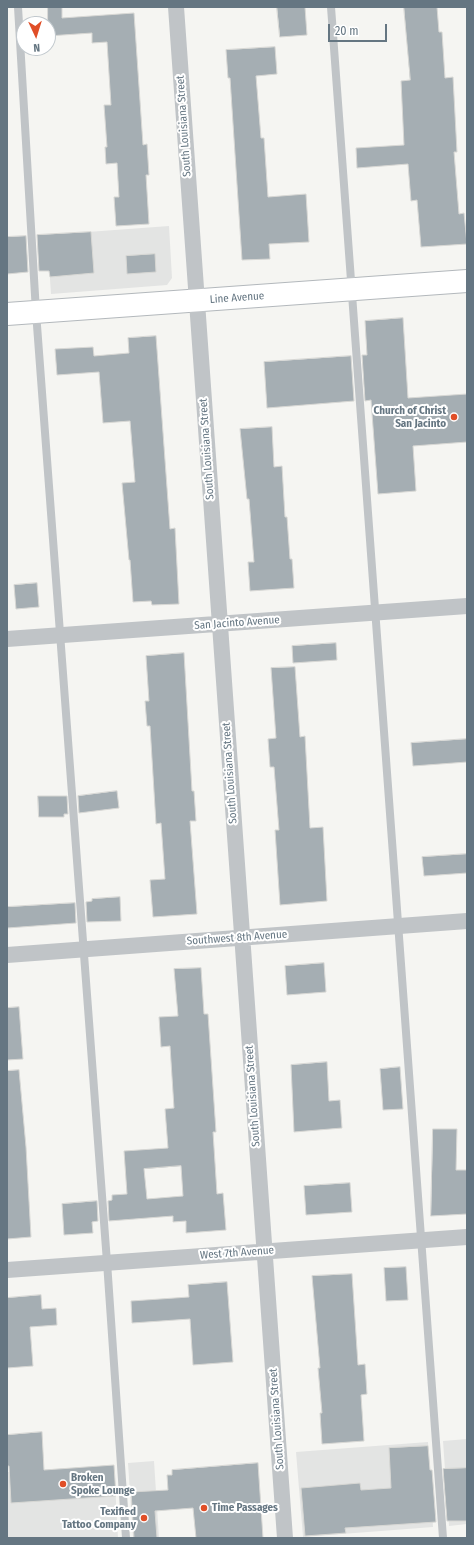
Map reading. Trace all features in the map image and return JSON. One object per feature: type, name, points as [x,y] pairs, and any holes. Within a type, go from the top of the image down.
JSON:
[{"type":"main road","name":"Line Avenue","points":[[7,314],[467,281]]},
{"type":"street","name":"South Louisiana Street","points":[[176,7],[285,1538]]},
{"type":"street","name":"San Jacinto Avenue","points":[[7,639],[467,606]]},
{"type":"street","name":"Southwest 8th Avenue","points":[[7,955],[467,921]]},
{"type":"street","name":"West 7th Avenue","points":[[7,1270],[467,1237]]},
{"type":"lane","points":[[18,7],[36,312],[61,635],[126,1538]]},
{"type":"lane","points":[[331,7],[397,926],[443,1538]]},
{"type":"shaded area","points":[[169,226],[172,278],[167,285],[51,294],[47,235]]},
{"type":"shaded area","points":[[467,1439],[467,1524],[449,1526],[443,1441]]},
{"type":"shaded area","points":[[428,1442],[433,1527],[303,1537],[296,1452]]},
{"type":"shaded area","points":[[154,1461],[159,1538],[133,1538],[128,1463]]},
{"type":"shaded area","points":[[114,1465],[118,1538],[7,1538],[7,1472]]},
{"type":"building","points":[[48,7],[62,7],[62,18],[134,13],[143,145],[147,144],[149,175],[146,175],[149,224],[116,226],[114,197],[119,197],[117,163],[106,164],[105,147],[107,147],[104,105],[111,105],[107,42],[92,43],[92,33],[56,35],[56,16],[48,16]]},
{"type":"building","points":[[277,7],[305,7],[307,35],[280,37]]},
{"type":"building","points":[[404,7],[437,7],[439,32],[442,32],[445,78],[453,77],[457,152],[454,152],[459,214],[464,213],[467,244],[421,247],[417,200],[411,201],[408,164],[357,168],[356,148],[404,145],[401,81],[410,80]]},
{"type":"building","points":[[275,47],[277,74],[256,76],[261,138],[264,138],[268,197],[306,194],[309,242],[269,244],[270,259],[242,260],[230,78],[228,78],[226,50]]},
{"type":"building","points":[[91,232],[94,273],[50,277],[49,271],[39,271],[37,235]]},
{"type":"building","points":[[26,236],[28,272],[7,274],[7,237]]},
{"type":"building","points":[[155,254],[156,272],[127,274],[126,256]]},
{"type":"building","points":[[403,318],[408,398],[467,394],[467,442],[413,446],[416,491],[378,494],[371,400],[365,401],[362,355],[367,355],[365,321]]},
{"type":"building","points":[[156,336],[170,529],[175,528],[179,604],[152,605],[151,601],[133,602],[122,483],[135,482],[130,421],[103,423],[99,372],[57,375],[55,349],[93,347],[94,356],[129,353],[128,338]]},
{"type":"building","points":[[351,356],[354,401],[267,408],[264,362]]},
{"type":"building","points":[[272,427],[274,467],[282,466],[285,517],[287,517],[294,588],[250,591],[248,562],[254,562],[249,499],[247,499],[240,429]]},
{"type":"building","points":[[37,583],[39,607],[16,609],[14,585]]},
{"type":"building","points":[[336,643],[337,660],[293,663],[292,646]]},
{"type":"building","points":[[184,653],[192,791],[194,791],[196,821],[190,821],[197,914],[153,917],[150,880],[165,879],[161,823],[156,824],[150,726],[147,726],[145,701],[149,701],[146,656]]},
{"type":"building","points":[[295,667],[300,737],[305,736],[310,828],[323,827],[327,901],[280,905],[275,830],[279,830],[274,767],[270,767],[268,739],[276,738],[271,668]]},
{"type":"building","points":[[467,739],[467,762],[413,766],[411,743]]},
{"type":"building","points":[[117,791],[119,808],[79,813],[78,796]]},
{"type":"building","points":[[38,796],[67,796],[68,814],[64,814],[64,817],[39,817]]},
{"type":"building","points":[[467,854],[467,873],[424,876],[422,857]]},
{"type":"building","points":[[120,897],[121,921],[87,922],[86,902],[92,901],[92,899]]},
{"type":"building","points":[[75,903],[76,923],[7,928],[7,907]]},
{"type":"building","points":[[324,963],[326,992],[287,995],[285,966]]},
{"type":"building","points":[[201,968],[204,1014],[208,1014],[216,1132],[213,1132],[217,1194],[223,1193],[226,1230],[186,1233],[186,1221],[173,1222],[173,1216],[109,1221],[108,1201],[112,1200],[112,1195],[127,1194],[124,1151],[168,1148],[165,1109],[174,1108],[170,1046],[161,1047],[159,1017],[178,1016],[174,969]],"holes":[[[181,1166],[183,1196],[147,1199],[144,1169]]]},
{"type":"building","points":[[19,1007],[23,1059],[7,1060],[7,1008]]},
{"type":"building","points":[[327,1062],[329,1101],[340,1100],[342,1128],[294,1132],[291,1065]]},
{"type":"building","points":[[400,1067],[403,1109],[383,1110],[380,1069]]},
{"type":"building","points":[[19,1070],[26,1147],[31,1237],[7,1239],[7,1071]]},
{"type":"building","points":[[433,1129],[457,1129],[456,1170],[467,1170],[467,1214],[431,1216]]},
{"type":"building","points":[[350,1183],[352,1212],[306,1215],[304,1186]]},
{"type":"building","points":[[97,1201],[98,1221],[92,1222],[93,1233],[64,1235],[62,1204]]},
{"type":"building","points":[[406,1267],[408,1300],[386,1301],[384,1268]]},
{"type":"building","points":[[352,1274],[358,1365],[365,1364],[367,1394],[361,1395],[364,1441],[322,1444],[320,1413],[322,1413],[318,1368],[320,1368],[312,1276]]},
{"type":"building","points":[[227,1282],[233,1362],[193,1365],[190,1319],[132,1323],[131,1301],[189,1297],[188,1285]]},
{"type":"building","points":[[41,1295],[42,1309],[56,1308],[57,1325],[30,1327],[33,1366],[7,1368],[7,1298]]},
{"type":"building","name":"Broken Spoke Lounge","points":[[42,1432],[44,1470],[114,1465],[116,1496],[11,1503],[9,1466],[7,1466],[7,1435]]},
{"type":"building","points":[[428,1446],[430,1470],[432,1470],[436,1522],[345,1528],[346,1533],[305,1536],[301,1488],[360,1483],[361,1490],[391,1488],[389,1448]]},
{"type":"building","points":[[258,1463],[263,1538],[196,1538],[193,1508],[155,1511],[157,1538],[134,1538],[131,1492],[168,1490],[167,1475],[172,1475],[172,1470]]},
{"type":"building","points":[[467,1468],[467,1521],[447,1521],[443,1469]]},
{"type":"place","name":"Church of Christ San Jacinto","points":[[454,417]]},
{"type":"place","name":"Broken Spoke Lounge","points":[[63,1484]]},
{"type":"place","name":"Time Passages","points":[[204,1508]]},
{"type":"place","name":"Texified Tattoo Company","points":[[144,1518]]}]
